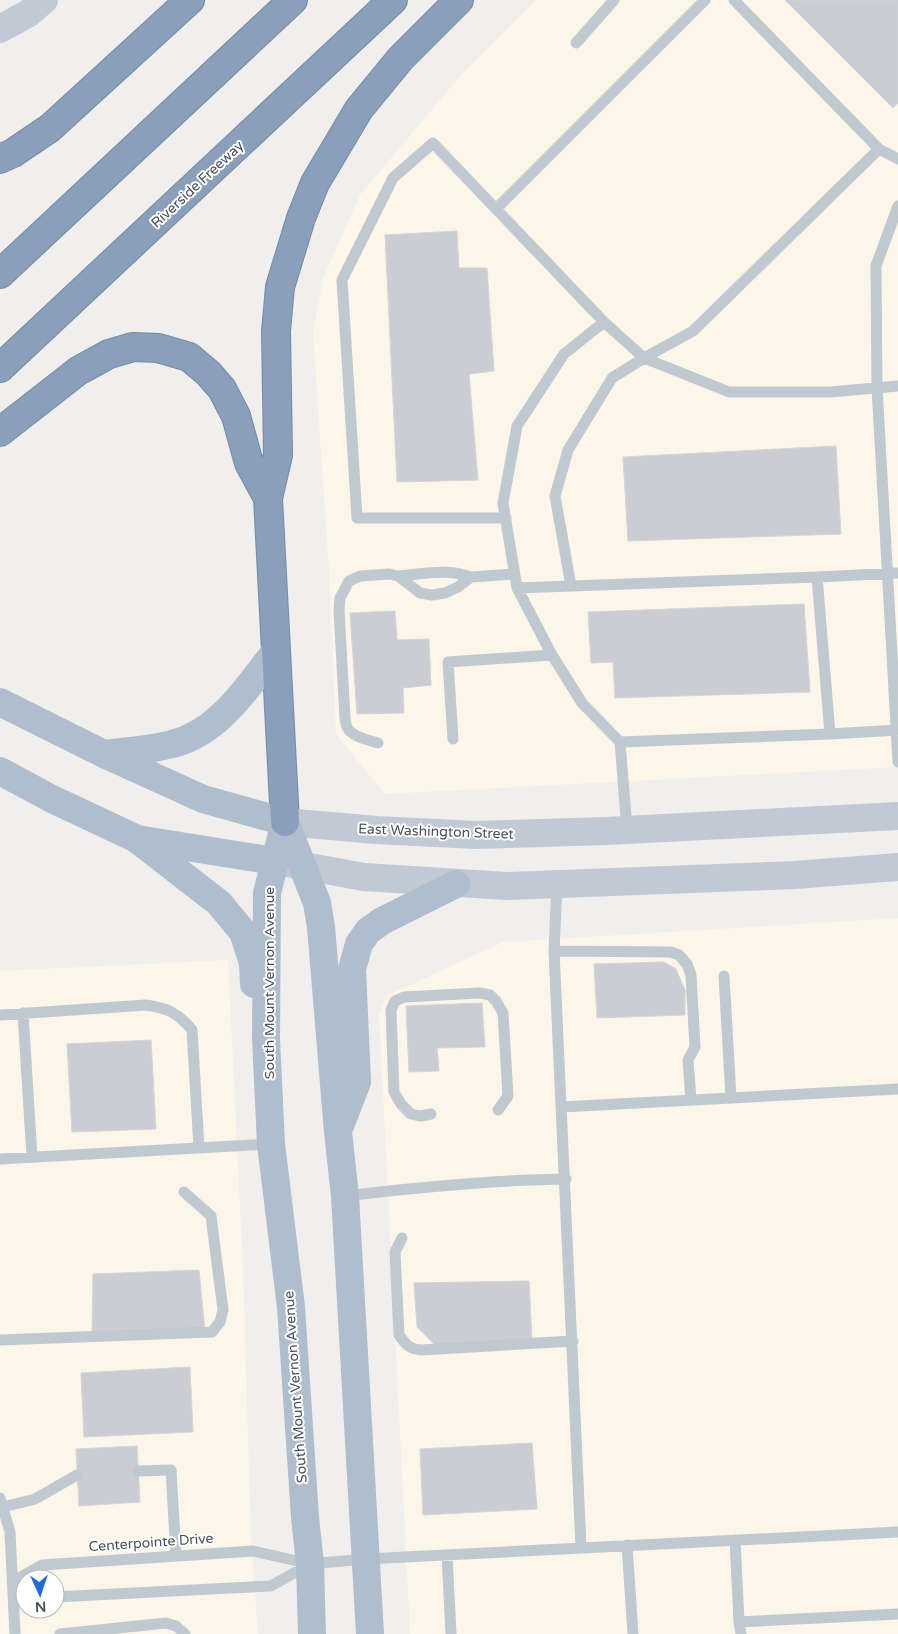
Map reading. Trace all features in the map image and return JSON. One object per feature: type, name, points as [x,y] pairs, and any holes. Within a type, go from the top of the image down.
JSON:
[{"type":"highway","points":[[0,159],[13,153],[50,128],[190,0]]},
{"type":"highway","points":[[0,274],[293,0]]},
{"type":"highway","name":"Riverside Freeway","points":[[0,368],[393,0]]},
{"type":"highway","points":[[286,822],[275,652],[275,615],[268,498],[278,455],[276,331],[280,288],[301,218],[315,183],[359,109],[401,58],[459,0]]},
{"type":"highway","points":[[0,432],[78,371],[109,354],[132,348],[158,348],[189,357],[208,373],[222,389],[236,416],[249,463],[268,498]]},
{"type":"main road","points":[[0,29],[29,13],[44,0]]},
{"type":"main road","points":[[104,754],[173,744],[196,735],[218,720],[275,652]]},
{"type":"main road","name":"East Washington Street","points":[[0,702],[104,754],[203,799],[286,822],[376,830],[476,835],[626,830],[898,816]]},
{"type":"main road","points":[[0,771],[52,799],[136,839],[219,904],[243,932],[252,964],[255,1002],[266,1039]]},
{"type":"main road","points":[[286,822],[317,903],[321,927],[345,1196],[370,1634]]},
{"type":"main road","name":"South Mount Vernon Avenue","points":[[286,822],[274,861],[267,893],[266,1039],[271,1144],[291,1307],[305,1517],[310,1564],[312,1634]]},
{"type":"main road","points":[[136,839],[364,877],[507,886],[796,875],[898,867]]},
{"type":"main road","points":[[338,1132],[356,1082],[352,969],[359,944],[368,931],[382,921],[456,884]]},
{"type":"lane","points":[[576,43],[614,0]]},
{"type":"lane","points":[[496,209],[705,0]]},
{"type":"lane","points":[[734,0],[879,149],[898,159]]},
{"type":"lane","points":[[506,518],[356,518],[342,280],[393,178],[433,143],[604,322],[644,358],[729,392],[830,392],[898,386]]},
{"type":"lane","points":[[571,586],[555,496],[568,450],[612,378],[694,331],[879,149]]},
{"type":"lane","points":[[898,206],[876,266],[877,387],[893,574],[898,762]]},
{"type":"lane","points":[[604,322],[564,354],[517,426],[503,503],[517,588],[552,655],[582,703],[620,742],[626,830]]},
{"type":"lane","points":[[378,743],[364,739],[347,727],[338,610],[340,598],[349,581],[360,576],[374,574],[398,576],[447,571],[458,572],[471,577],[514,574]]},
{"type":"lane","points":[[517,588],[893,574]]},
{"type":"lane","points":[[398,576],[420,593],[432,595],[445,593],[458,587],[471,577]]},
{"type":"lane","points":[[817,577],[830,734]]},
{"type":"lane","points":[[453,739],[448,662],[552,655]]},
{"type":"lane","points":[[620,742],[897,730]]},
{"type":"lane","points":[[557,884],[554,951],[566,1179],[581,1548]]},
{"type":"lane","points":[[554,951],[671,952],[680,955],[687,964],[691,975],[695,1046],[688,1060],[691,1100]]},
{"type":"lane","points":[[724,976],[731,1098]]},
{"type":"lane","points":[[431,1114],[420,1116],[411,1114],[401,1104],[394,1092],[391,1010],[395,1001],[404,997],[480,993],[490,995],[496,1001],[503,1013],[508,1096],[498,1110]]},
{"type":"lane","points":[[0,1015],[146,1005],[166,1008],[183,1019],[192,1030],[199,1148]]},
{"type":"lane","points":[[23,1013],[32,1157]]},
{"type":"lane","points":[[562,1107],[898,1090]]},
{"type":"lane","points":[[0,1159],[271,1144]]},
{"type":"lane","points":[[345,1196],[431,1186],[510,1180],[566,1179]]},
{"type":"lane","points":[[0,1340],[212,1332],[220,1322],[222,1310],[211,1216],[184,1192]]},
{"type":"lane","points":[[402,1238],[395,1252],[399,1336],[411,1349],[430,1350],[573,1340]]},
{"type":"lane","points":[[138,1471],[171,1470],[176,1556]]},
{"type":"lane","points":[[15,1634],[10,1532],[1,1502],[35,1499],[77,1475]]},
{"type":"lane","name":"Centerpointe Drive","points":[[12,1582],[42,1565],[253,1551],[310,1564],[366,1559],[898,1532]]},
{"type":"lane","points":[[735,1540],[741,1634]]},
{"type":"lane","points":[[627,1545],[633,1634]]},
{"type":"lane","points":[[447,1555],[451,1634]]},
{"type":"lane","name":"Centerpointe Drive","points":[[65,1596],[271,1586],[310,1564]]},
{"type":"lane","points":[[739,1622],[898,1614]]},
{"type":"lane","points":[[60,1634],[166,1623],[176,1626],[186,1634]]},
{"type":"shaded area","points":[[536,0],[898,0],[898,767],[385,794],[336,734],[329,571],[313,334],[323,278],[360,195],[461,75]]},
{"type":"shaded area","points":[[898,918],[898,1634],[410,1634],[379,1015],[386,996],[503,942]]},
{"type":"shaded area","points":[[228,960],[243,1267],[251,1538],[258,1634],[0,1634],[0,971]]},
{"type":"building","points":[[785,0],[898,0],[898,103],[893,108]]},
{"type":"building","points":[[457,231],[459,268],[487,268],[494,371],[469,374],[478,480],[397,482],[385,235]]},
{"type":"building","points":[[836,446],[841,534],[628,541],[623,457]]},
{"type":"building","points":[[804,604],[810,692],[615,698],[613,662],[591,663],[588,612]]},
{"type":"building","points":[[395,611],[397,640],[429,639],[431,685],[403,688],[404,713],[357,714],[350,613]]},
{"type":"building","points":[[664,962],[676,969],[685,990],[685,1015],[597,1018],[594,964]]},
{"type":"building","points":[[482,1003],[485,1047],[437,1048],[439,1071],[409,1072],[406,1006]]},
{"type":"building","points":[[151,1040],[156,1129],[72,1132],[67,1044]]},
{"type":"building","points":[[199,1270],[205,1331],[92,1334],[93,1274]]},
{"type":"building","points":[[529,1281],[532,1340],[435,1345],[417,1327],[414,1283]]},
{"type":"building","points":[[190,1367],[193,1432],[84,1437],[81,1373]]},
{"type":"building","points":[[532,1443],[537,1509],[423,1515],[420,1449]]},
{"type":"building","points":[[137,1446],[140,1502],[79,1506],[76,1449]]}]
